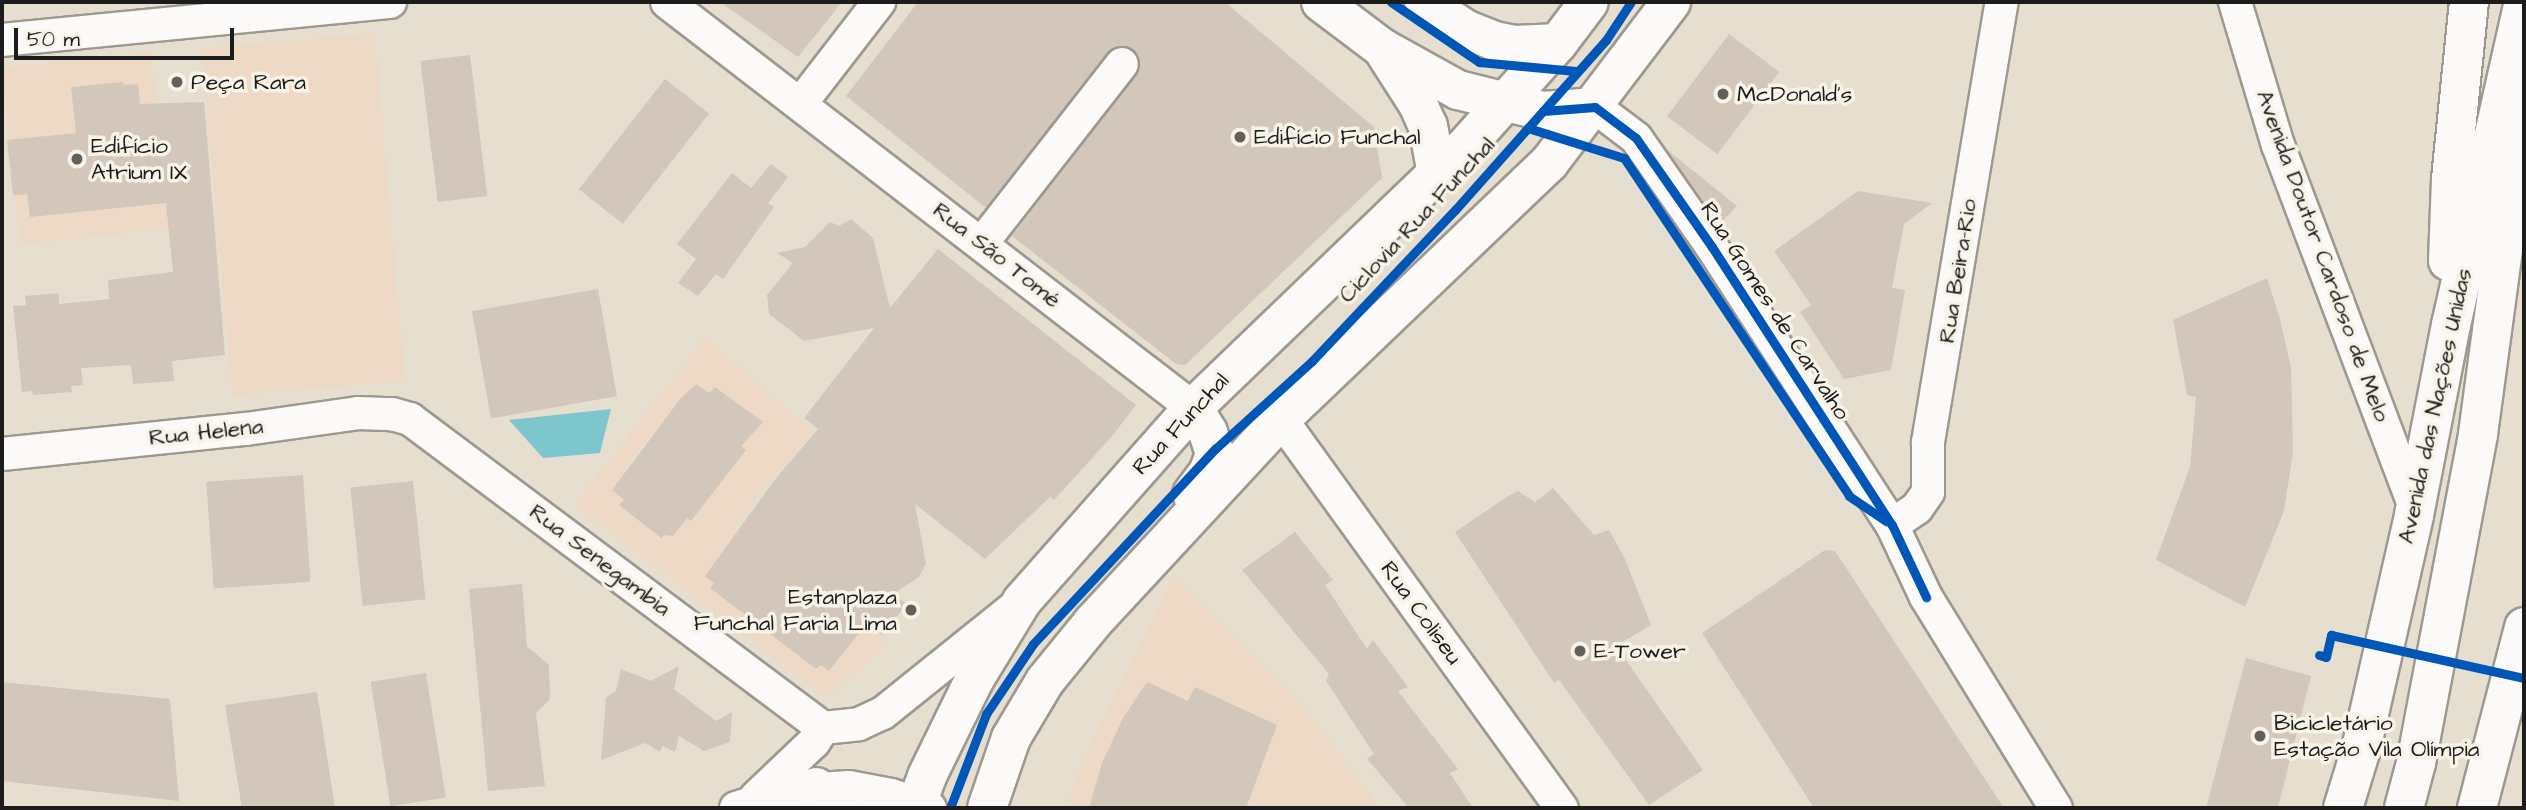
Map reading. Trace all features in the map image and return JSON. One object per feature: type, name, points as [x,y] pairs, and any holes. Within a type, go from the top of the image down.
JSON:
[{"type":"main road","points":[[1321,2],[1381,48],[1437,81],[1458,90],[1543,111],[1595,107]]},
{"type":"main road","points":[[1424,2],[1465,29],[1494,41],[1515,45],[1558,43]]},
{"type":"main road","name":"Rua Funchal","points":[[1022,601],[1193,408],[1437,174],[1506,102],[1558,43],[1589,2]]},
{"type":"main road","points":[[987,808],[1011,737],[1045,681],[1152,554],[1281,419],[1549,163],[1595,107],[1671,2]]},
{"type":"main road","points":[[2451,325],[2447,248],[2451,179],[2469,2]]},
{"type":"main road","name":"Avenida das Nações Unidas","points":[[2343,808],[2361,749],[2415,508],[2451,325],[2524,2]]},
{"type":"main road","points":[[1381,48],[1418,104],[1428,126],[1437,174]]},
{"type":"main road","points":[[2404,808],[2416,763],[2478,434],[2524,91]]},
{"type":"main road","points":[[1152,554],[1208,473],[1215,454],[1208,432],[1193,408]]},
{"type":"main road","points":[[921,806],[974,680],[1022,601]]},
{"type":"main road","points":[[2477,808],[2524,627]]},
{"type":"street","points":[[2,40],[390,2]]},
{"type":"street","name":"Rua São Tomé","points":[[667,2],[802,103],[1193,408]]},
{"type":"street","points":[[802,103],[879,2]]},
{"type":"street","name":"Rua Beira-Rio","points":[[1892,525],[1917,508],[1928,492],[1928,442],[2002,2]]},
{"type":"street","name":"Avenida Doutor Cardoso de Melo","points":[[2235,2],[2278,145],[2415,508]]},
{"type":"street","points":[[982,243],[1122,64]]},
{"type":"street","name":"Rua Gomes de Carvalho","points":[[1595,107],[1636,138],[1712,247],[1892,525],[1926,597],[2056,808]]},
{"type":"street","name":"Rua Helena","points":[[2,454],[246,429],[358,413],[391,414],[410,419]]},
{"type":"street","name":"Rua Senegambia","points":[[410,419],[823,728]]},
{"type":"street","name":"Rua Coliseu","points":[[1281,419],[1562,808]]},
{"type":"street","name":"Rua Funchal","points":[[823,728],[859,724],[883,713],[1022,601]]},
{"type":"street","points":[[741,807],[814,742],[823,728]]},
{"type":"street","points":[[741,807],[789,791],[830,798],[849,787],[921,806]]},
{"type":"shaded area","points":[[375,33],[405,381],[232,396],[202,48]]},
{"type":"shaded area","points":[[151,52],[170,229],[20,245],[2,68]]},
{"type":"shaded area","points":[[706,336],[812,432],[733,526],[887,646],[827,698],[574,505]],"holes":[[[696,384],[709,393],[715,387],[754,416],[735,441],[746,451],[691,520],[681,514],[660,538],[619,505],[624,500],[623,478],[626,467],[681,398]],[[705,576],[856,636],[857,637],[829,671],[821,665],[816,669],[710,588],[714,583]]]},
{"type":"shaded area","points":[[1173,576],[1301,703],[1381,808],[1246,808],[1276,724],[1195,687],[1188,701],[1148,683],[1123,718],[1102,763],[1090,805],[1097,808],[1066,808],[1078,772]]},
{"type":"water","points":[[611,409],[600,453],[543,458],[509,420]]},
{"type":"building","points":[[720,2],[842,2],[798,57]]},
{"type":"building","points":[[918,2],[1225,2],[1374,127],[1382,178],[1185,365],[1176,364],[1012,236],[1136,75],[1140,66],[1139,57],[1124,46],[1108,53],[986,208],[846,96]]},
{"type":"building","name":"McDonald's","points":[[1729,34],[1779,72],[1717,154],[1667,116]]},
{"type":"building","points":[[470,55],[487,196],[438,202],[420,61]]},
{"type":"building","points":[[665,79],[709,113],[623,224],[579,189]]},
{"type":"building","points":[[123,82],[124,85],[138,84],[140,104],[204,102],[225,355],[172,361],[174,381],[133,384],[131,365],[81,368],[83,385],[71,386],[72,392],[33,395],[32,391],[22,392],[13,306],[26,305],[25,296],[59,293],[59,304],[109,299],[108,280],[173,272],[166,203],[30,217],[27,194],[13,195],[7,140],[76,133],[71,87]]},
{"type":"building","points":[[1665,148],[1737,206],[1719,225]]},
{"type":"building","points":[[771,164],[788,177],[768,203],[774,207],[723,279],[716,274],[698,296],[678,283],[696,259],[677,244],[732,173],[751,188]]},
{"type":"building","points":[[1858,191],[1932,203],[1904,224],[1892,288],[1905,290],[1891,370],[1844,379],[1800,312],[1811,305],[1774,251]]},
{"type":"building","points":[[851,219],[873,238],[890,308],[938,249],[1136,405],[1113,435],[1054,500],[1050,497],[985,559],[915,504],[926,564],[919,577],[893,594],[907,604],[882,635],[867,623],[829,671],[821,665],[816,669],[710,588],[714,583],[705,576],[776,478],[818,429],[804,418],[874,328],[804,341],[769,314],[767,295],[793,263],[777,253],[805,247],[830,222],[839,226]]},
{"type":"building","points":[[2267,278],[2291,367],[2293,452],[2284,511],[2245,607],[2156,560],[2190,467],[2196,397],[2187,395],[2173,320]]},
{"type":"building","points":[[598,289],[617,396],[491,419],[472,311]]},
{"type":"building","points":[[696,384],[709,393],[715,387],[763,422],[741,446],[746,450],[691,521],[687,518],[673,536],[665,535],[661,538],[619,505],[624,500],[612,490],[681,398]]},
{"type":"building","points":[[303,475],[310,582],[214,589],[206,482]]},
{"type":"building","points":[[413,481],[425,599],[363,606],[350,488]]},
{"type":"building","name":"E-Tower","points":[[1553,488],[1594,535],[1609,530],[1625,559],[1651,625],[1616,646],[1703,770],[1649,805],[1559,680],[1554,683],[1455,532],[1518,491],[1535,502]]},
{"type":"building","points":[[1295,532],[1333,580],[1325,585],[1367,649],[1373,640],[1408,687],[1398,691],[1458,769],[1450,773],[1473,808],[1409,808],[1367,759],[1374,754],[1326,681],[1329,674],[1242,570]]},
{"type":"building","points":[[1825,550],[1835,551],[2004,808],[1814,808],[1702,633]]},
{"type":"building","points":[[522,584],[527,646],[549,665],[550,699],[536,713],[545,786],[488,791],[469,589]]},
{"type":"building","name":"Bicicletário Estação Vila Olímpia","points":[[2246,658],[2311,676],[2280,800],[2277,808],[2206,808]]},
{"type":"building","points":[[679,666],[674,689],[716,721],[732,712],[730,742],[704,751],[679,736],[675,752],[663,746],[660,752],[645,743],[601,760],[606,698],[616,691],[621,669],[651,681]]},
{"type":"building","points":[[426,673],[446,797],[390,806],[371,682]]},
{"type":"building","points":[[2,682],[170,699],[179,801],[2,781]]},
{"type":"building","points":[[1147,682],[1188,701],[1195,687],[1277,725],[1246,808],[1089,808],[1102,763],[1123,718]]},
{"type":"building","points":[[317,692],[335,808],[242,808],[225,705]]},
{"type":"cycle path","points":[[1391,2],[1479,62],[1576,71]]},
{"type":"cycle path","name":"Ciclovia Rua Funchal","points":[[950,808],[986,714],[1033,644],[1215,449],[1312,361],[1455,210],[1606,40],[1631,2]]},
{"type":"cycle path","points":[[1543,111],[1595,107],[1636,138],[1712,247],[1892,525],[1926,597]]},
{"type":"cycle path","points":[[1528,128],[1624,158],[1849,496],[1886,521]]},
{"type":"cycle path","points":[[2319,655],[2326,657],[2331,635],[2524,678]]},
{"type":"place","name":"Peça Rara","points":[[177,82]]},
{"type":"place","name":"McDonald's","points":[[1723,94]]},
{"type":"place","name":"Edifício Funchal","points":[[1240,137]]},
{"type":"place","name":"Edifício Atrium IX","points":[[77,159]]},
{"type":"place","name":"Estanplaza Funchal Faria Lima","points":[[911,610]]},
{"type":"place","name":"E-Tower","points":[[1580,651]]},
{"type":"place","name":"Bicicletário Estação Vila Olímpia","points":[[2260,736]]}]
